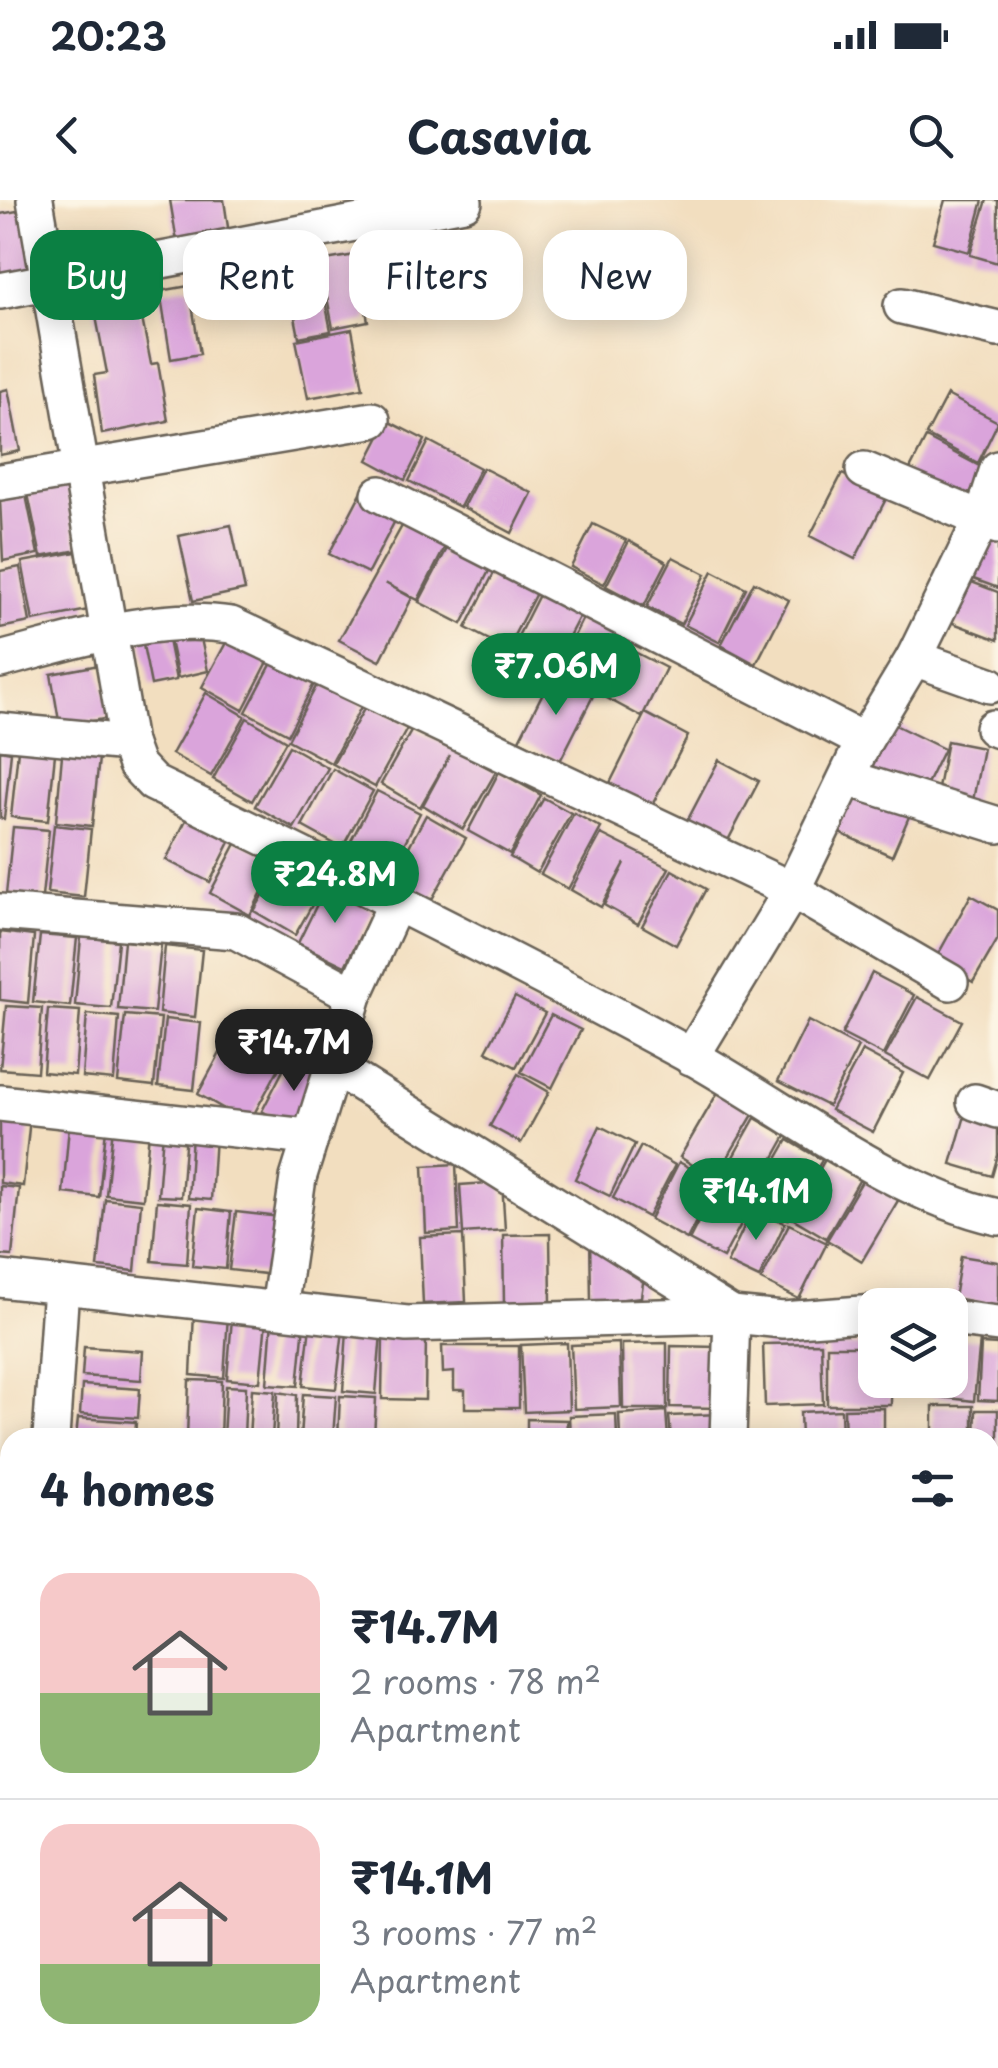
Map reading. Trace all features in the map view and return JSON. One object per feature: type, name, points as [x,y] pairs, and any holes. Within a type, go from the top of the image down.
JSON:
[{"type":"street","points":[[35,200],[40,230]]},
{"type":"street","points":[[163,261],[464,202]]},
{"type":"street","points":[[0,291],[30,286]]},
{"type":"street","points":[[902,306],[998,328]]},
{"type":"street","points":[[55,320],[128,743],[136,765],[153,783],[397,901],[691,1056],[908,1183],[998,1217]]},
{"type":"street","points":[[0,482],[372,420]]},
{"type":"street","points":[[864,470],[990,523]]},
{"type":"street","points":[[691,1056],[792,890],[864,741],[990,523],[998,470]]},
{"type":"street","points":[[380,494],[864,741]]},
{"type":"street","points":[[0,660],[110,632],[196,620],[231,625],[792,890],[950,982]]},
{"type":"street","points":[[914,658],[990,684]]},
{"type":"street","points":[[0,731],[128,743]]},
{"type":"street","points":[[847,778],[998,825]]},
{"type":"street","points":[[279,1309],[307,1137],[354,995],[397,901]]},
{"type":"street","points":[[0,912],[236,931],[354,995]]},
{"type":"street","points":[[333,1066],[732,1316]]},
{"type":"street","points":[[0,1102],[307,1137]]},
{"type":"street","points":[[0,1279],[408,1324],[732,1316],[783,1320],[858,1314]]},
{"type":"street","points":[[52,1428],[60,1286]]},
{"type":"street","points":[[728,1428],[732,1316]]},
{"type":"street","points":[[968,1320],[998,1324]]},
{"type":"building","points":[[170,200],[224,200],[228,230],[183,230],[183,241],[177,242]]},
{"type":"building","points":[[945,200],[983,200],[969,252],[933,242]]},
{"type":"building","points":[[987,200],[998,200],[998,263],[970,255]]},
{"type":"building","points":[[23,210],[30,272],[0,278],[0,214]]},
{"type":"building","points":[[349,256],[349,320],[368,321],[333,328],[329,259]]},
{"type":"building","points":[[183,287],[183,320],[194,320],[200,354],[171,359],[163,290]]},
{"type":"building","points":[[97,320],[142,320],[151,364],[158,363],[168,421],[102,434],[94,375],[107,373]]},
{"type":"building","points":[[296,320],[329,320],[331,331],[299,337]]},
{"type":"building","points":[[352,329],[363,388],[308,398],[296,340]]},
{"type":"building","points":[[8,389],[20,451],[0,455],[0,391]]},
{"type":"building","points":[[947,395],[998,422],[978,463],[926,435]]},
{"type":"building","points":[[388,421],[425,440],[405,480],[368,460]]},
{"type":"building","points":[[926,438],[983,468],[963,507],[906,477]]},
{"type":"building","points":[[429,441],[480,468],[460,507],[409,481]]},
{"type":"building","points":[[483,468],[532,493],[512,533],[463,507]]},
{"type":"building","points":[[842,474],[887,497],[855,559],[810,536]]},
{"type":"building","points":[[66,487],[78,550],[41,557],[28,494]]},
{"type":"building","points":[[363,489],[401,509],[368,573],[329,554]]},
{"type":"building","points":[[26,495],[38,554],[3,561],[0,500]]},
{"type":"building","points":[[407,517],[449,539],[418,600],[385,583],[412,598],[380,661],[339,640]]},
{"type":"building","points":[[593,524],[626,540],[604,584],[571,567]]},
{"type":"building","points":[[231,525],[245,590],[193,601],[179,536]]},
{"type":"building","points":[[983,533],[998,539],[998,588],[968,577]]},
{"type":"building","points":[[451,541],[493,563],[462,624],[419,602]]},
{"type":"building","points":[[629,541],[667,562],[644,606],[606,586]]},
{"type":"building","points":[[76,552],[88,610],[33,621],[22,562]]},
{"type":"building","points":[[673,557],[706,574],[681,624],[647,607]]},
{"type":"building","points":[[20,567],[30,622],[0,628],[0,571]]},
{"type":"building","points":[[495,571],[536,593],[507,649],[466,628]]},
{"type":"building","points":[[713,571],[746,588],[719,642],[685,625]]},
{"type":"building","points":[[961,578],[998,592],[998,640],[945,620]]},
{"type":"building","points":[[754,582],[789,600],[756,664],[721,645]]},
{"type":"building","points":[[541,591],[581,613],[550,673],[510,652]]},
{"type":"building","points":[[584,616],[624,637],[595,695],[555,674]]},
{"type":"building","points":[[198,625],[208,671],[178,678],[168,631]]},
{"type":"building","points":[[234,628],[274,650],[243,710],[202,687]]},
{"type":"building","points":[[166,630],[176,680],[151,685],[141,635]]},
{"type":"building","points":[[627,648],[666,668],[642,717],[603,696]]},
{"type":"building","points":[[274,659],[316,680],[288,734],[246,712]]},
{"type":"building","points":[[99,665],[109,718],[60,727],[51,674]]},
{"type":"building","points":[[552,675],[593,696],[560,761],[519,740]]},
{"type":"building","points":[[319,681],[362,705],[331,763],[288,740]]},
{"type":"building","points":[[206,693],[245,716],[211,776],[172,754]]},
{"type":"building","points":[[368,702],[409,725],[375,787],[333,764]]},
{"type":"building","points":[[645,713],[688,736],[650,809],[608,787]]},
{"type":"building","points":[[247,718],[286,741],[252,801],[213,779]]},
{"type":"building","points":[[891,723],[944,749],[920,798],[867,772]]},
{"type":"building","points":[[413,728],[496,772],[463,829],[423,805],[450,755],[420,807],[381,784]]},
{"type":"building","points":[[947,741],[983,748],[971,811],[935,804]]},
{"type":"building","points":[[289,746],[328,768],[294,828],[255,806]]},
{"type":"building","points":[[0,750],[11,752],[4,819],[0,818]]},
{"type":"building","points":[[18,750],[55,754],[48,821],[11,817]]},
{"type":"building","points":[[62,755],[99,758],[92,826],[56,822]]},
{"type":"building","points":[[719,760],[759,781],[724,848],[684,827]]},
{"type":"building","points":[[333,769],[373,791],[342,848],[302,826]]},
{"type":"building","points":[[499,772],[541,795],[510,854],[468,831]]},
{"type":"building","points":[[853,787],[911,812],[892,856],[835,831]]},
{"type":"building","points":[[377,791],[420,813],[387,877],[344,854]]},
{"type":"building","points":[[544,798],[571,813],[537,873],[510,857]]},
{"type":"building","points":[[574,813],[601,828],[568,889],[541,874]]},
{"type":"building","points":[[189,814],[233,836],[210,882],[166,860]]},
{"type":"building","points":[[426,815],[466,838],[431,901],[392,878]]},
{"type":"building","points":[[54,825],[91,829],[84,897],[47,893]]},
{"type":"building","points":[[13,827],[49,830],[42,897],[6,894]]},
{"type":"building","points":[[601,834],[669,868],[638,924],[604,905],[625,863],[601,907],[571,890]]},
{"type":"building","points":[[238,840],[278,861],[250,915],[210,893]]},
{"type":"building","points":[[283,861],[324,884],[295,935],[254,911]]},
{"type":"building","points":[[672,870],[706,889],[676,945],[642,926]]},
{"type":"building","points":[[326,886],[373,910],[345,966],[298,943]]},
{"type":"building","points":[[971,895],[998,910],[998,939],[973,982],[935,960]]},
{"type":"building","points":[[0,932],[34,936],[28,1003],[0,1000]]},
{"type":"building","points":[[40,935],[77,938],[70,1006],[33,1002]]},
{"type":"building","points":[[81,937],[118,941],[111,1008],[75,1005]]},
{"type":"building","points":[[124,941],[161,945],[154,1012],[118,1009]]},
{"type":"building","points":[[165,946],[202,950],[195,1017],[159,1013]]},
{"type":"building","points":[[872,973],[914,995],[883,1055],[842,1034]]},
{"type":"building","points":[[515,997],[545,1013],[516,1067],[486,1051]]},
{"type":"building","points":[[917,997],[962,1021],[930,1080],[885,1056]]},
{"type":"building","points":[[6,1006],[42,1008],[37,1072],[0,1069]]},
{"type":"building","points":[[48,1009],[80,1011],[75,1075],[43,1072]]},
{"type":"building","points":[[87,1014],[119,1017],[114,1080],[82,1077]]},
{"type":"building","points":[[125,1015],[161,1018],[154,1086],[118,1082]]},
{"type":"building","points":[[551,1015],[581,1030],[552,1088],[521,1072]]},
{"type":"building","points":[[165,1019],[201,1023],[194,1090],[158,1086]]},
{"type":"building","points":[[808,1021],[858,1047],[828,1106],[778,1081]]},
{"type":"building","points":[[233,1029],[285,1057],[249,1123],[198,1094]]},
{"type":"building","points":[[862,1051],[903,1073],[873,1132],[831,1110]]},
{"type":"building","points":[[290,1057],[326,1076],[298,1130],[262,1111]]},
{"type":"building","points":[[518,1074],[549,1092],[521,1143],[490,1126]]},
{"type":"building","points":[[718,1092],[754,1113],[715,1179],[680,1157]]},
{"type":"building","points":[[967,1109],[998,1118],[998,1155],[992,1176],[951,1164]]},
{"type":"building","points":[[0,1115],[30,1118],[23,1186],[0,1183]]},
{"type":"building","points":[[755,1118],[786,1136],[752,1197],[720,1180]]},
{"type":"building","points":[[69,1126],[106,1129],[99,1197],[63,1193]]},
{"type":"building","points":[[600,1126],[635,1144],[610,1196],[575,1179]]},
{"type":"building","points":[[113,1127],[149,1131],[143,1199],[106,1195]]},
{"type":"building","points":[[163,1132],[186,1133],[181,1197],[158,1196]]},
{"type":"building","points":[[192,1134],[215,1136],[211,1200],[188,1198]]},
{"type":"building","points":[[788,1140],[822,1160],[788,1219],[754,1199]]},
{"type":"building","points":[[641,1146],[675,1165],[648,1217],[613,1198]]},
{"type":"building","points":[[826,1158],[860,1179],[826,1238],[792,1218]]},
{"type":"building","points":[[679,1162],[716,1182],[687,1239],[650,1219]]},
{"type":"building","points":[[456,1164],[459,1231],[426,1233],[423,1166]]},
{"type":"building","points":[[864,1178],[899,1199],[862,1261],[827,1240]]},
{"type":"building","points":[[502,1182],[505,1230],[463,1233],[460,1185]]},
{"type":"building","points":[[0,1186],[19,1188],[12,1256],[0,1255]]},
{"type":"building","points":[[716,1187],[751,1205],[723,1258],[689,1240]]},
{"type":"building","points":[[105,1199],[141,1203],[135,1271],[98,1267]]},
{"type":"building","points":[[157,1201],[191,1204],[187,1264],[152,1261]]},
{"type":"building","points":[[198,1208],[231,1212],[226,1269],[192,1266]]},
{"type":"building","points":[[753,1208],[785,1223],[759,1278],[727,1263]]},
{"type":"building","points":[[236,1212],[280,1217],[274,1275],[229,1270]]},
{"type":"building","points":[[789,1224],[827,1243],[799,1299],[761,1280]]},
{"type":"building","points":[[590,1233],[646,1262],[641,1297],[591,1303]]},
{"type":"building","points":[[550,1234],[551,1303],[504,1304],[503,1235]]},
{"type":"building","points":[[463,1235],[466,1302],[423,1304],[420,1237]]},
{"type":"building","points":[[961,1256],[998,1262],[998,1306],[968,1301],[968,1288],[956,1288]]},
{"type":"building","points":[[194,1313],[228,1315],[224,1378],[191,1375]]},
{"type":"building","points":[[232,1318],[266,1321],[260,1382],[227,1379]]},
{"type":"building","points":[[272,1320],[304,1324],[298,1386],[267,1384]]},
{"type":"building","points":[[310,1326],[343,1330],[336,1389],[303,1386]]},
{"type":"building","points":[[347,1330],[381,1333],[376,1394],[343,1391]]},
{"type":"building","points":[[383,1336],[426,1337],[425,1400],[382,1399]]},
{"type":"building","points":[[968,1339],[980,1340],[974,1401],[948,1398],[968,1398]]},
{"type":"building","points":[[567,1343],[569,1410],[524,1412],[521,1345]]},
{"type":"building","points":[[619,1343],[621,1407],[574,1409],[571,1345]]},
{"type":"building","points":[[667,1343],[667,1409],[623,1409],[622,1344]]},
{"type":"building","points":[[821,1343],[823,1404],[765,1406],[763,1344]]},
{"type":"building","points":[[981,1344],[998,1345],[998,1401],[978,1400]]},
{"type":"building","points":[[442,1346],[519,1346],[519,1408],[465,1408],[465,1390],[454,1390],[454,1372],[443,1373]]},
{"type":"building","points":[[671,1346],[718,1347],[717,1408],[670,1407]]},
{"type":"building","points":[[827,1346],[858,1346],[858,1398],[891,1398],[891,1405],[827,1405]]},
{"type":"building","points":[[84,1347],[143,1351],[141,1380],[82,1376]]},
{"type":"building","points":[[189,1380],[222,1381],[220,1428],[187,1428]]},
{"type":"building","points":[[82,1385],[140,1389],[138,1418],[80,1414]]},
{"type":"building","points":[[226,1386],[246,1387],[244,1428],[224,1428]]},
{"type":"building","points":[[252,1389],[275,1391],[273,1428],[250,1428]]},
{"type":"building","points":[[278,1392],[297,1395],[296,1428],[276,1428]]},
{"type":"building","points":[[303,1394],[336,1396],[334,1428],[301,1428]]},
{"type":"building","points":[[340,1396],[376,1398],[374,1428],[338,1428]]},
{"type":"building","points":[[933,1406],[973,1406],[973,1428],[933,1428]]},
{"type":"building","points":[[884,1408],[884,1428],[845,1428],[844,1409]]},
{"type":"building","points":[[841,1410],[842,1428],[801,1428],[800,1412]]},
{"type":"building","points":[[976,1410],[998,1410],[998,1428],[975,1428]]},
{"type":"building","points":[[666,1411],[667,1428],[620,1428],[619,1414]]},
{"type":"building","points":[[616,1414],[617,1428],[570,1428],[569,1416]]},
{"type":"building","points":[[720,1414],[721,1428],[670,1428],[669,1416]]},
{"type":"building","points":[[78,1418],[136,1422],[136,1428],[77,1428]]},
{"type":"building","points":[[527,1419],[567,1420],[567,1428],[527,1428]]}]
